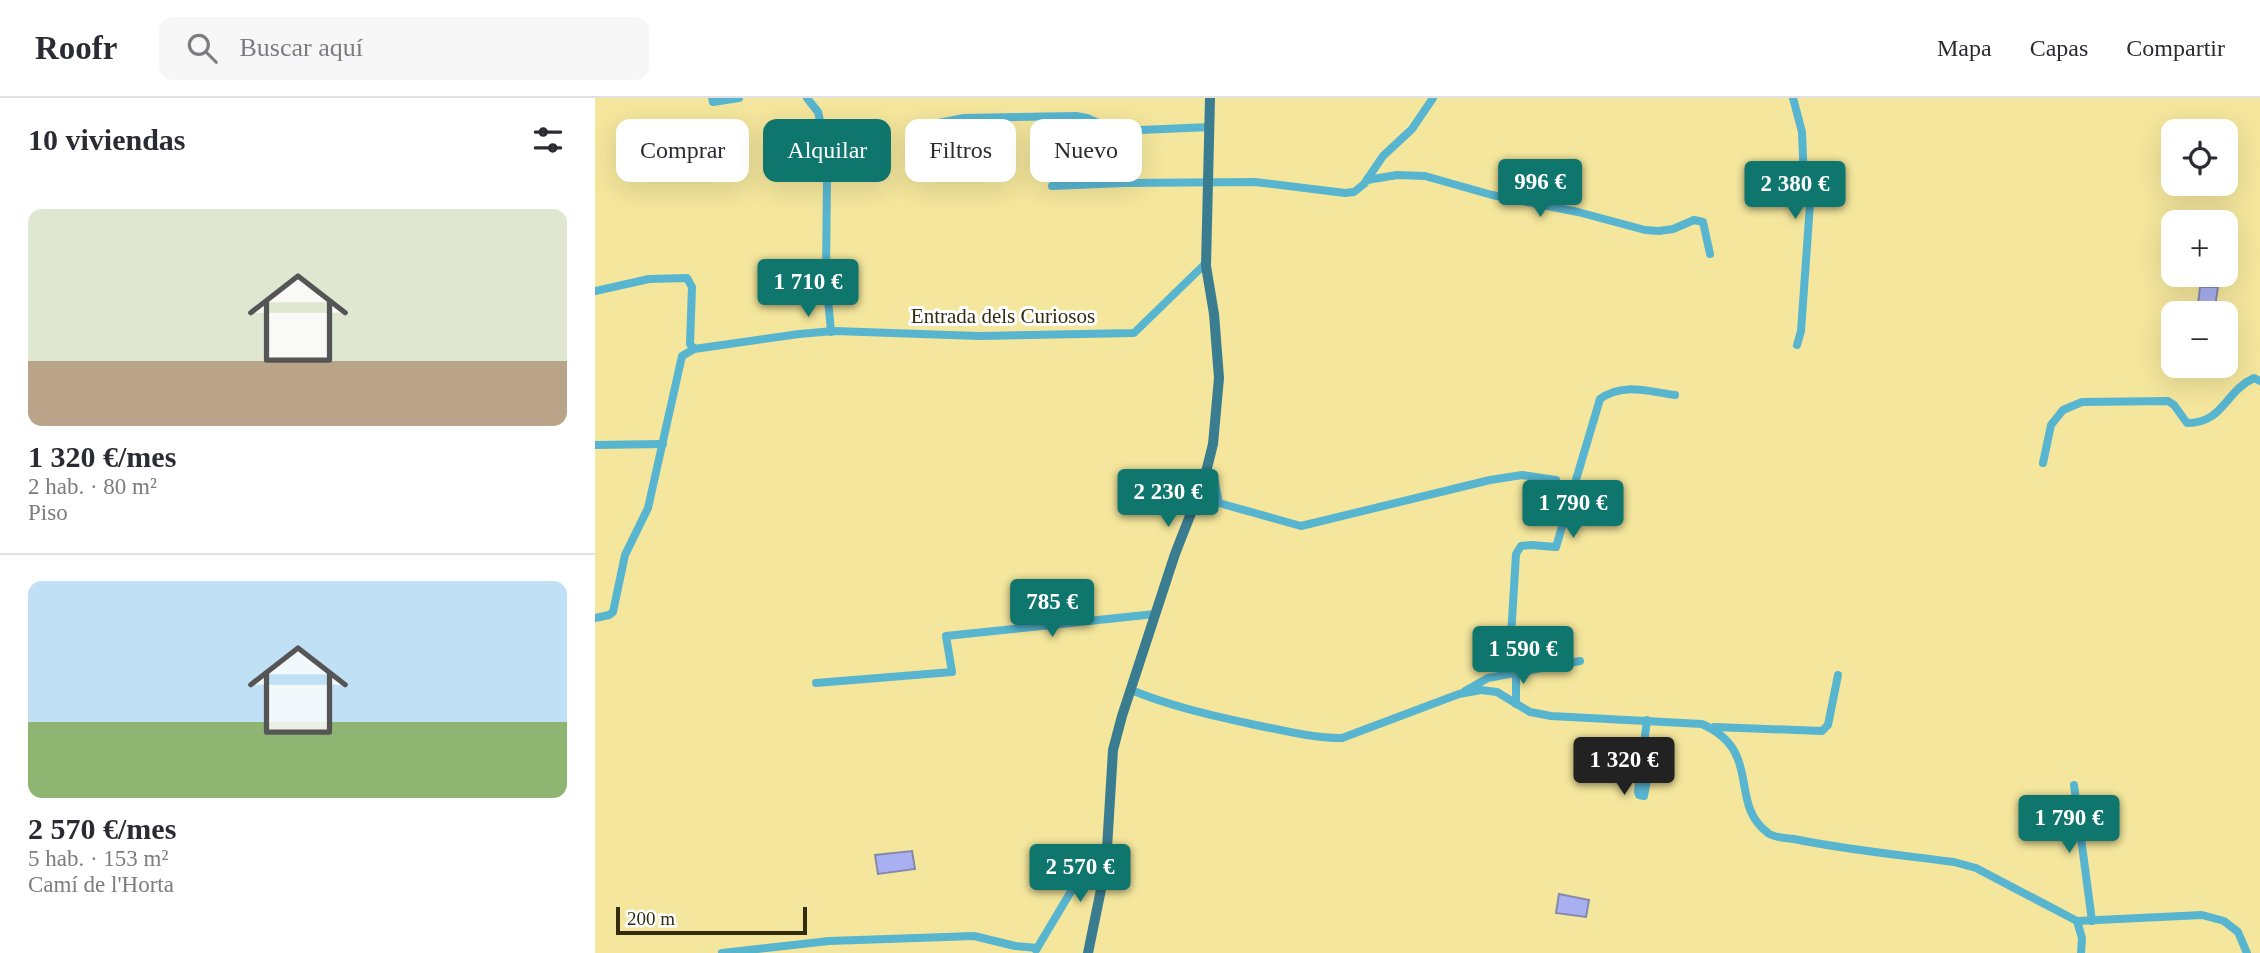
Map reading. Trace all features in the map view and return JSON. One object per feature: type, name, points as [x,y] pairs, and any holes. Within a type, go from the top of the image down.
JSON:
[{"type":"main road","points":[[1088,953],[1108,847],[1113,750],[1155,614],[1206,474],[1213,444],[1219,378],[1214,314],[1206,263],[1210,98]]},
{"type":"street","points":[[712,98],[713,102],[739,98]]},
{"type":"street","points":[[807,98],[818,112],[824,137],[827,175],[826,276],[831,332]]},
{"type":"street","points":[[1052,186],[1255,182],[1354,192],[1367,180],[1383,156],[1412,129],[1433,98]]},
{"type":"street","points":[[1793,98],[1802,132],[1804,182],[1810,204],[1801,331],[1797,345]]},
{"type":"street","points":[[958,119],[1076,116],[1117,131],[1210,127]]},
{"type":"street","points":[[1367,180],[1397,175],[1425,176],[1492,195],[1578,212],[1652,231],[1673,229],[1694,220],[1703,222],[1710,254]]},
{"type":"street","name":"Entrada dels Curiosos","points":[[694,349],[831,332],[978,336],[1134,333],[1206,263]]},
{"type":"street","points":[[595,291],[649,279],[687,278],[692,287],[690,344],[694,349],[682,356],[648,508],[625,555],[613,612],[595,618]]},
{"type":"street","points":[[2042,463],[2051,425],[2063,410],[2083,402],[2168,401],[2174,405],[2186,423],[2196,423],[2212,418],[2243,383],[2254,378],[2260,380]]},
{"type":"street","points":[[1516,704],[1516,673],[1511,636],[1516,554],[1521,546],[1531,544],[1556,547],[1600,400],[1609,392],[1621,388],[1675,395]]},
{"type":"street","points":[[595,445],[663,444]]},
{"type":"street","points":[[1206,474],[1213,478],[1219,503],[1301,526],[1501,478],[1522,475],[1556,480]]},
{"type":"street","points":[[816,683],[952,672],[946,636],[1155,614]]},
{"type":"street","points":[[1131,690],[1164,703],[1210,715],[1325,737],[1342,737],[1459,694],[1488,678],[1580,661]]},
{"type":"street","points":[[1709,727],[1822,731],[1828,725],[1838,675]]},
{"type":"street","points":[[1459,694],[1481,690],[1497,692],[1530,712],[1551,716],[1702,724],[1720,732],[1737,753],[1751,815],[1770,835],[1954,862],[1976,868],[2077,921],[2202,915],[2224,921],[2238,932],[2247,953]]},
{"type":"street","points":[[1639,779],[1647,720]]},
{"type":"street","points":[[2074,785],[2092,921]]},
{"type":"street","points":[[722,953],[829,941],[974,936],[1036,951],[1070,893],[1108,847]]},
{"type":"street","points":[[2077,921],[2082,938],[2081,953]]},
{"type":"water","points":[[2200,287],[2218,287],[2216,301],[2198,301]]},
{"type":"water","points":[[912,851],[915,869],[878,874],[875,855]]},
{"type":"water","points":[[1559,894],[1589,900],[1586,917],[1556,913]]}]
